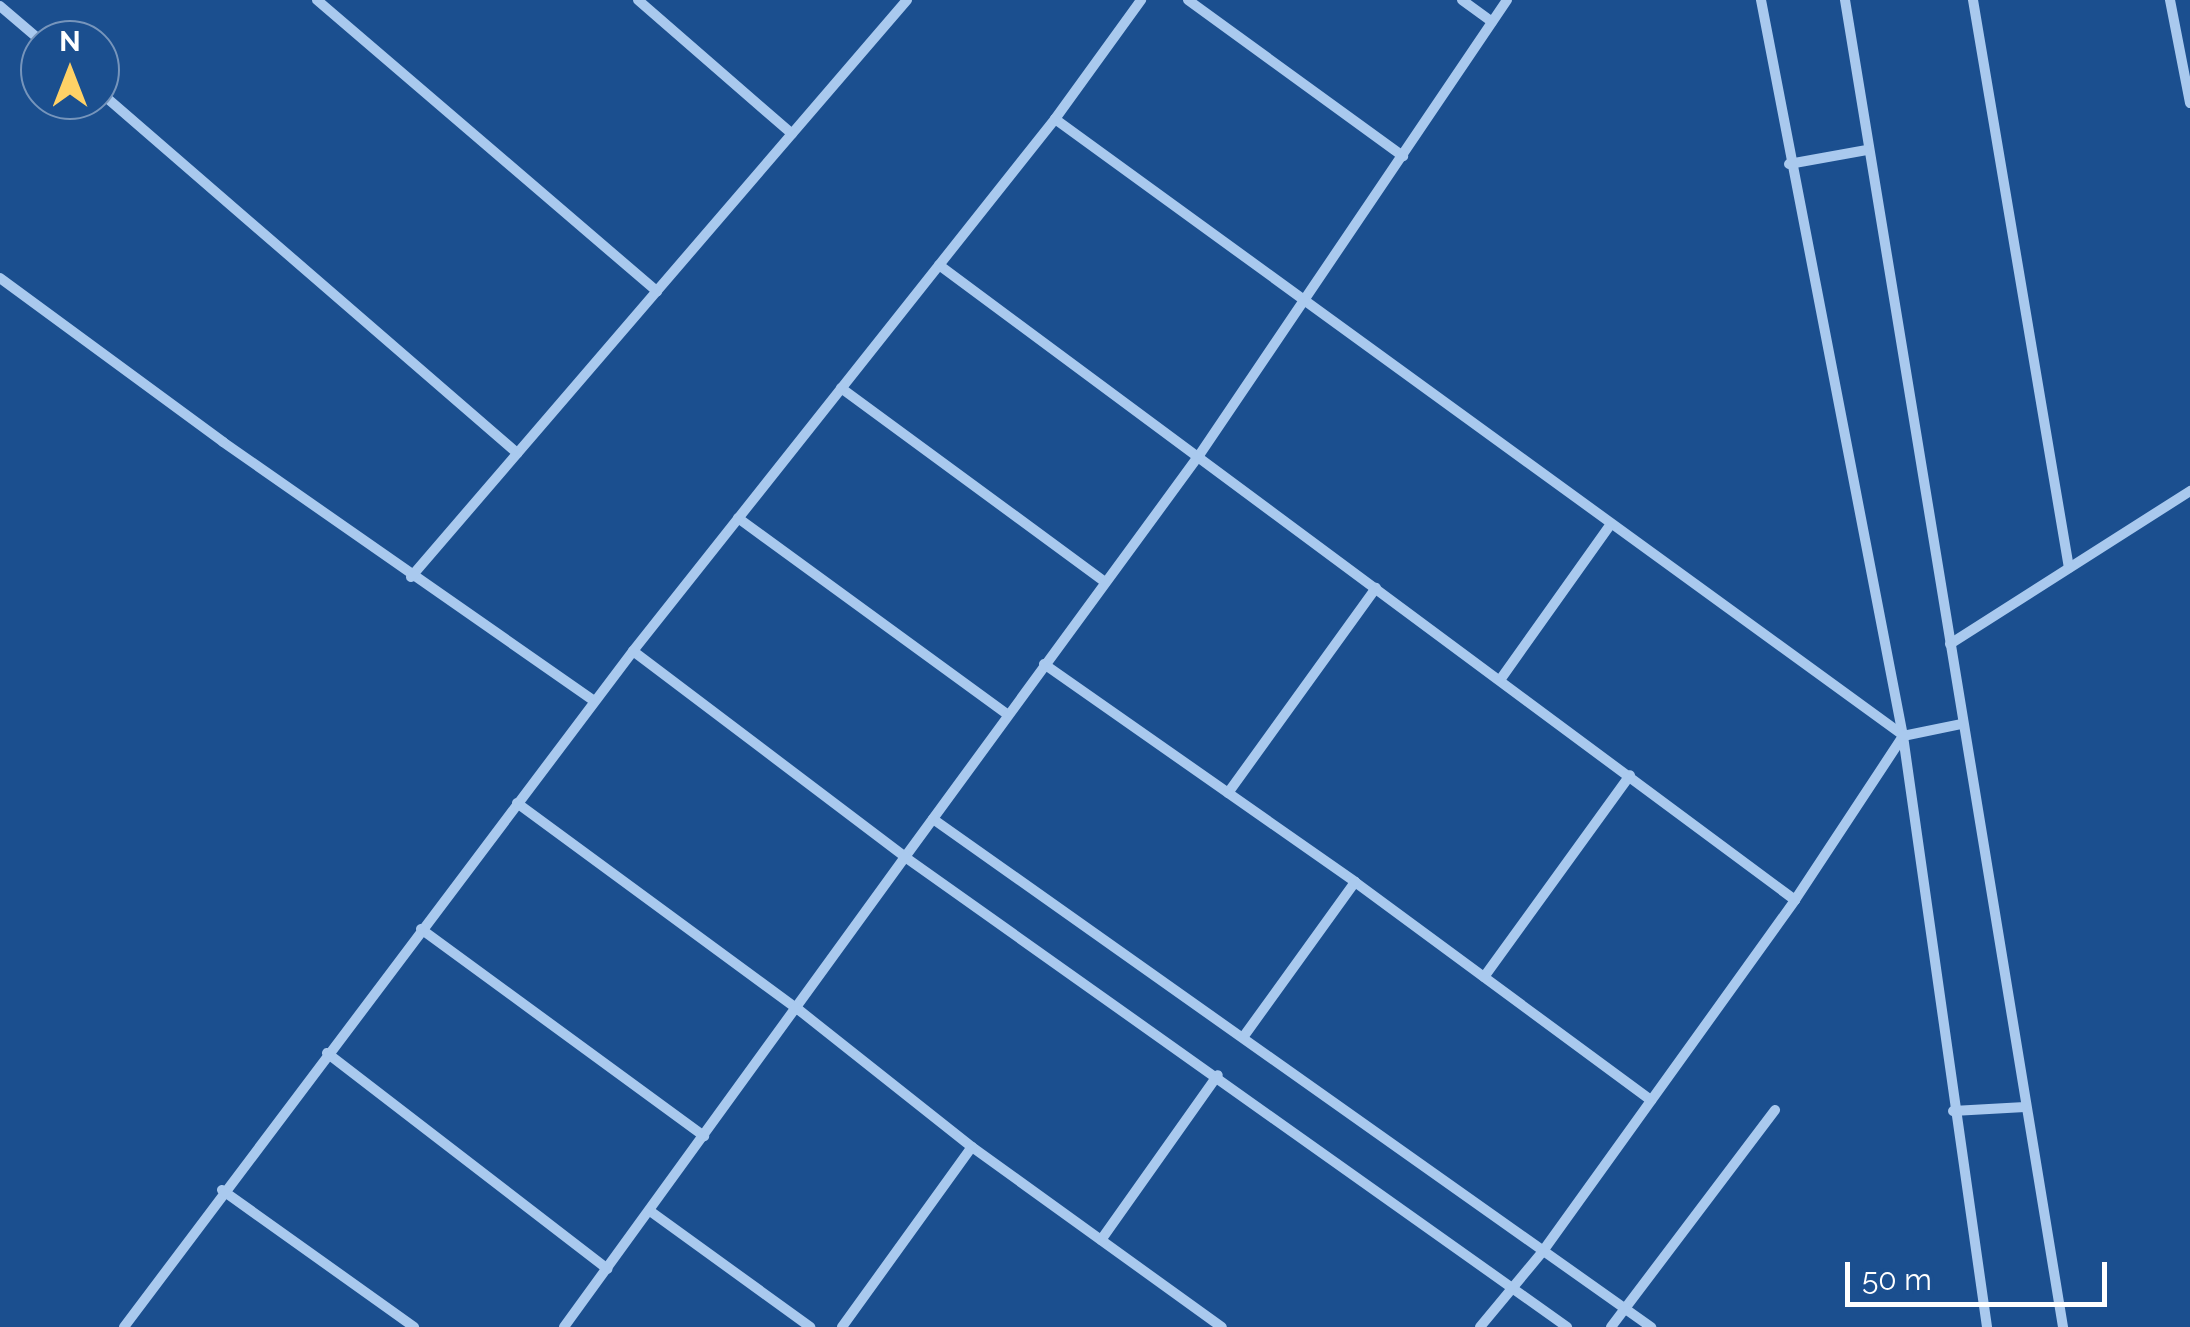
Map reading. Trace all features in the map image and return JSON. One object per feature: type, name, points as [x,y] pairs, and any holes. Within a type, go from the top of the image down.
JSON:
[{"type":"street","points":[[318,0],[656,292]]},
{"type":"street","points":[[638,0],[792,134]]},
{"type":"street","points":[[412,576],[907,0]]},
{"type":"street","points":[[124,1327],[222,1190],[632,650],[1055,119],[1141,0]]},
{"type":"street","points":[[1188,0],[1403,156]]},
{"type":"street","points":[[1462,0],[1492,22]]},
{"type":"street","points":[[564,1327],[799,1010],[1044,664],[1200,454],[1507,0]]},
{"type":"street","points":[[1761,0],[1904,736],[1953,1111],[1986,1327]]},
{"type":"street","points":[[1845,0],[2063,1326],[2054,1327]]},
{"type":"street","points":[[1973,0],[2069,568]]},
{"type":"street","points":[[2170,0],[2190,103]]},
{"type":"street","points":[[0,6],[20,23]]},
{"type":"street","points":[[120,109],[518,453]]},
{"type":"street","points":[[1055,119],[1904,736]]},
{"type":"street","points":[[1790,164],[1867,150]]},
{"type":"street","points":[[939,265],[1200,454],[1795,900]]},
{"type":"street","points":[[0,278],[412,576],[594,702]]},
{"type":"street","points":[[841,388],[1105,582]]},
{"type":"street","points":[[1950,644],[2190,491]]},
{"type":"street","points":[[738,518],[1008,715]]},
{"type":"street","points":[[1500,680],[1610,525]]},
{"type":"street","points":[[1228,793],[1376,588]]},
{"type":"street","points":[[632,650],[905,857],[1566,1327]]},
{"type":"street","points":[[1044,664],[1355,882],[1651,1100]]},
{"type":"street","points":[[1480,1327],[1543,1251],[1795,900],[1904,736],[1961,724]]},
{"type":"street","points":[[1484,977],[1630,775]]},
{"type":"street","points":[[517,802],[799,1010],[972,1147],[1222,1327]]},
{"type":"street","points":[[933,819],[1652,1327]]},
{"type":"street","points":[[1244,1036],[1355,882]]},
{"type":"street","points":[[421,928],[704,1136]]},
{"type":"street","points":[[327,1053],[607,1268]]},
{"type":"street","points":[[1101,1240],[1218,1076]]},
{"type":"street","points":[[1953,1111],[2026,1107]]},
{"type":"street","points":[[1611,1327],[1775,1110]]},
{"type":"street","points":[[842,1327],[972,1147]]},
{"type":"street","points":[[222,1190],[414,1327]]},
{"type":"street","points":[[650,1211],[810,1327]]}]
